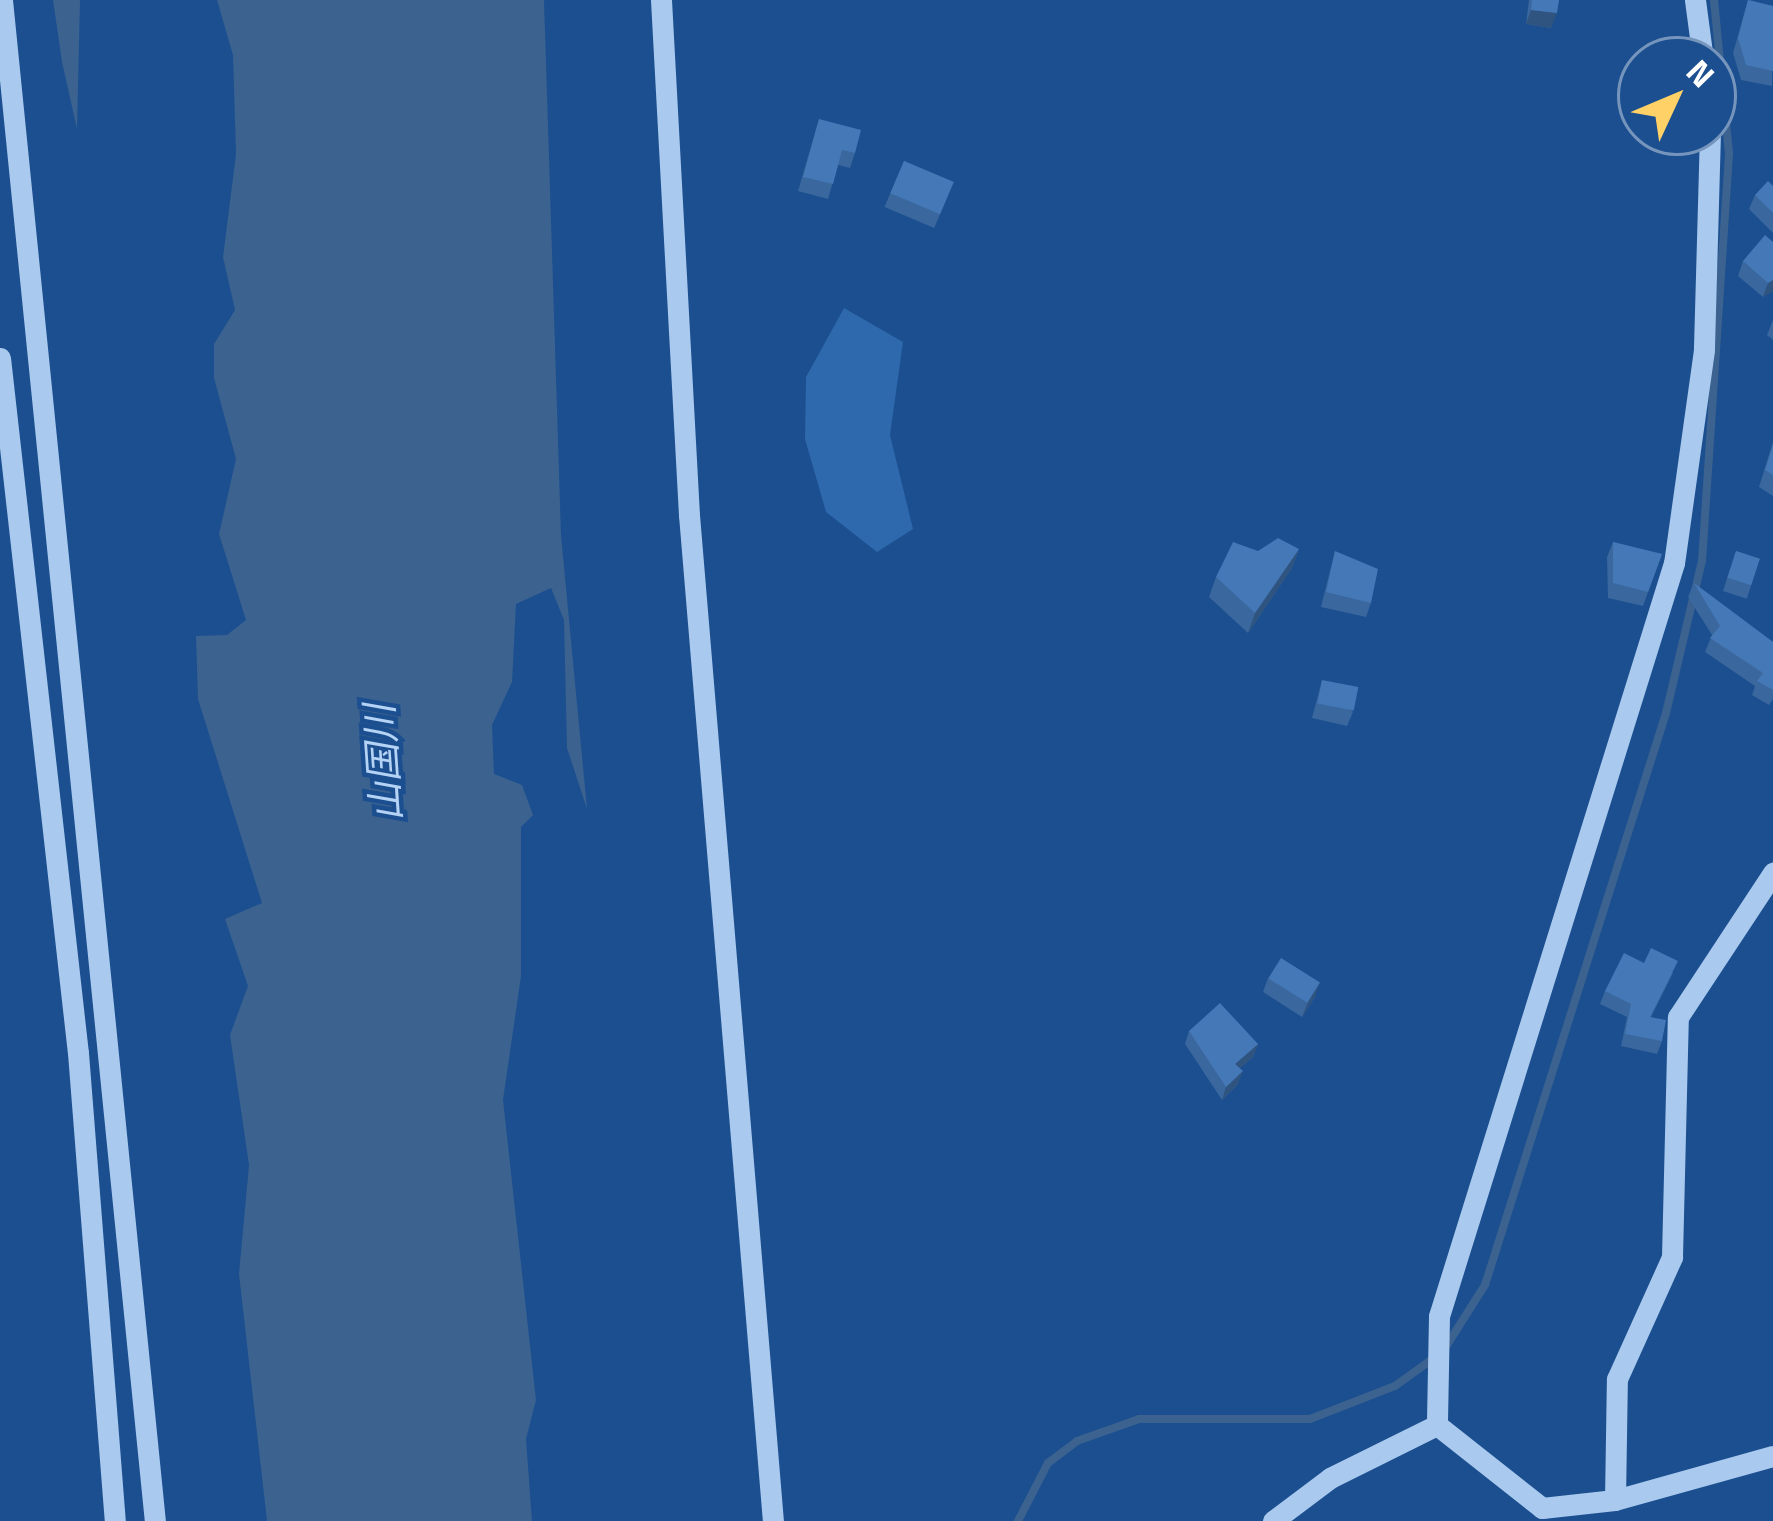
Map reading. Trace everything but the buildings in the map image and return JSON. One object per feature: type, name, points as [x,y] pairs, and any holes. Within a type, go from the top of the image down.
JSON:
[{"type":"street","points":[[2,0],[155,1521]]},
{"type":"street","points":[[661,0],[689,515],[773,1521]]},
{"type":"street","points":[[1695,0],[1700,36]]},
{"type":"street","points":[[1709,156],[1704,350],[1678,543],[1569,884],[1484,1199],[1439,1316],[1437,1425],[1539,1514],[1615,1500],[1773,1456]]},
{"type":"street","points":[[0,358],[78,1053],[115,1521]]},
{"type":"street","points":[[1615,1500],[1617,1379],[1672,1257],[1678,1017],[1773,873]]},
{"type":"street","points":[[1273,1521],[1330,1478],[1437,1425]]},
{"type":"shaded area","points":[[844,308],[903,342],[890,435],[913,529],[877,552],[826,512],[805,439],[806,377]]},
{"type":"water","points":[[53,0],[80,0],[77,129],[62,62]]},
{"type":"water","name":"山国川","points":[[217,0],[544,0],[561,535],[587,809],[567,748],[564,620],[551,588],[516,604],[512,682],[492,725],[494,774],[522,785],[533,815],[521,827],[521,976],[503,1100],[536,1400],[526,1439],[532,1521],[267,1521],[239,1274],[249,1165],[230,1035],[248,986],[225,919],[262,903],[198,699],[196,636],[227,635],[246,620],[219,534],[236,459],[214,378],[214,344],[235,310],[223,257],[236,154],[233,55]]},
{"type":"waterway","points":[[1445,1348],[1485,1285],[1666,713],[1702,561],[1729,153],[1714,0]]},
{"type":"waterway","points":[[1018,1521],[1048,1463],[1077,1441],[1139,1419],[1310,1419],[1395,1386],[1434,1358]]}]
